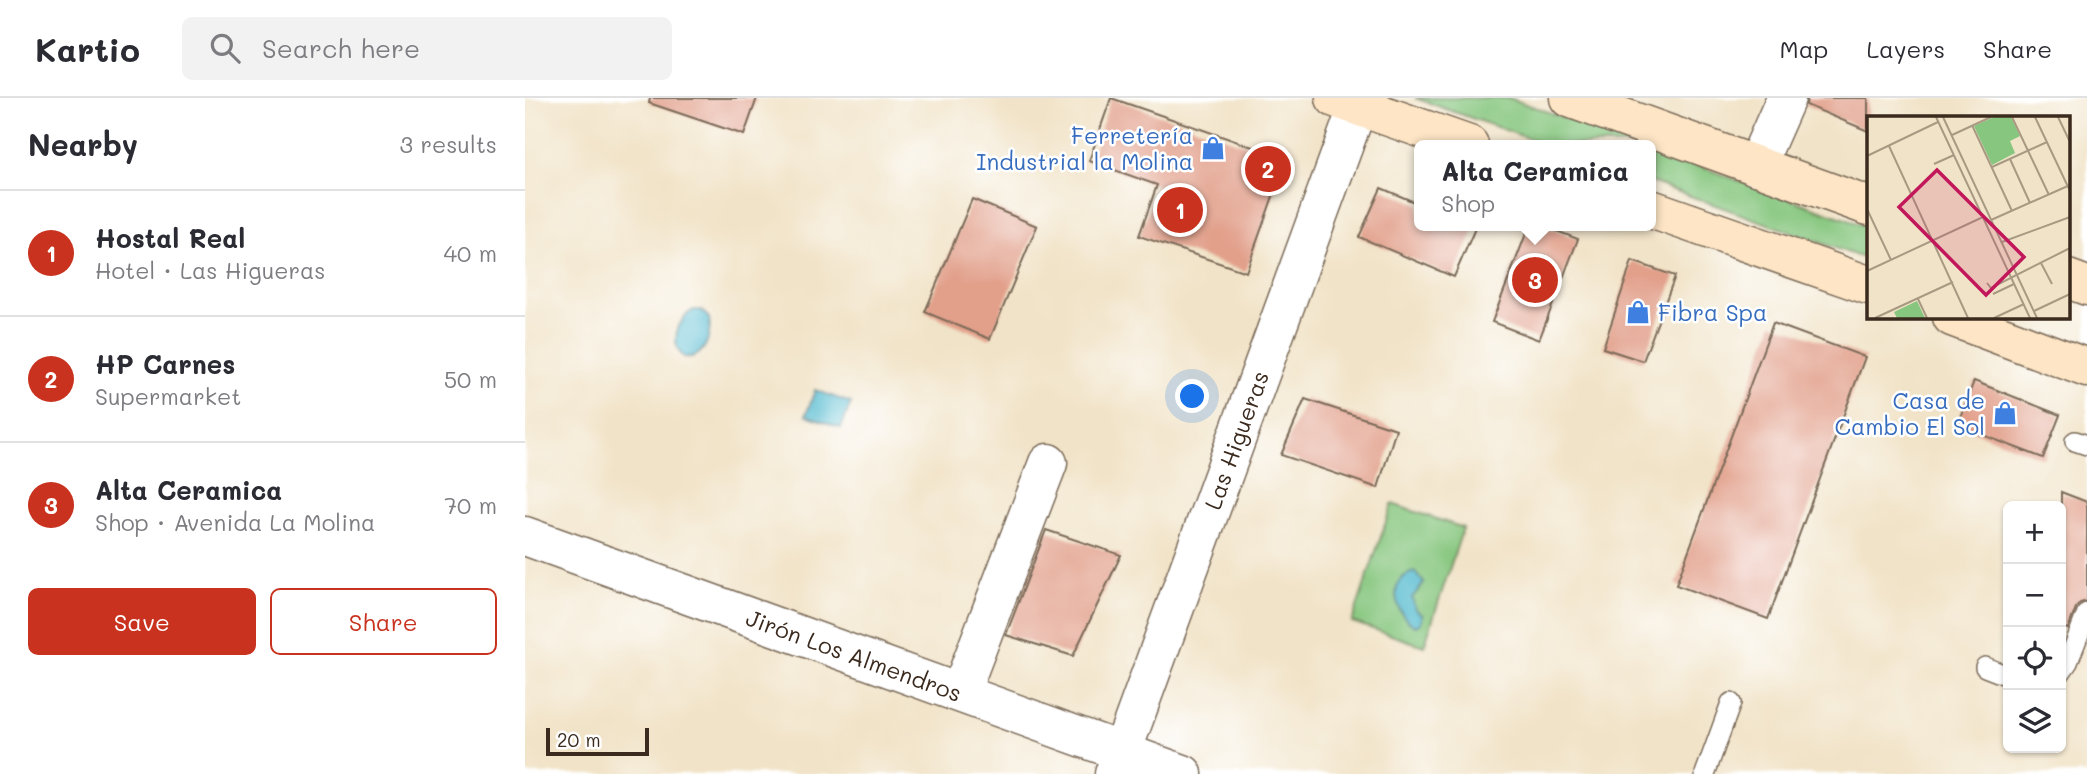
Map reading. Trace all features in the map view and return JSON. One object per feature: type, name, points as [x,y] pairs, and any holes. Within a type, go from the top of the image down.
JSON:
[{"type":"main road","points":[[1569,98],[1867,206]]},
{"type":"main road","points":[[1346,102],[1455,140]]},
{"type":"main road","points":[[1656,211],[1867,285]]},
{"type":"main road","points":[[2070,280],[2087,286]]},
{"type":"main road","points":[[1955,318],[2087,368]]},
{"type":"street","points":[[1756,166],[1786,98]]},
{"type":"street","name":"Las Higueras","points":[[1118,763],[1346,102]]},
{"type":"street","points":[[960,693],[1048,463]]},
{"type":"street","name":"Jirón Los Almendros","points":[[525,536],[960,693],[1118,763],[1183,774]]},
{"type":"lane","points":[[2066,666],[2087,613]]},
{"type":"lane","points":[[1985,667],[2003,674]]},
{"type":"lane","points":[[1705,774],[1731,704]]},
{"type":"green space","points":[[1415,98],[1509,98],[1626,140],[1533,140]]},
{"type":"green space","points":[[1656,151],[1867,227],[1867,257],[1656,184]]},
{"type":"green space","points":[[1392,504],[1463,528],[1424,646],[1352,622]]},
{"type":"water","points":[[694,310],[701,310],[709,318],[708,339],[697,355],[684,357],[677,346],[677,332],[683,319]]},
{"type":"water","points":[[815,390],[851,403],[841,428],[806,415]]},
{"type":"water","points":[[1415,572],[1424,583],[1412,598],[1415,609],[1423,615],[1420,624],[1415,626],[1402,613],[1396,596],[1400,581]]},
{"type":"building","points":[[650,98],[757,98],[744,135],[649,103]]},
{"type":"building","points":[[1111,98],[1273,154],[1282,171],[1246,272],[1139,236],[1157,185],[1089,161]]},
{"type":"building","points":[[1807,98],[1868,98],[1867,131],[1806,105]]},
{"type":"building","points":[[1381,188],[1414,202],[1414,231],[1474,231],[1454,277],[1359,237]]},
{"type":"building","points":[[972,199],[1037,226],[990,339],[925,312]]},
{"type":"building","points":[[1527,231],[1556,231],[1578,239],[1539,340],[1492,322]]},
{"type":"building","name":"Fibra Spa","points":[[1632,261],[1675,276],[1643,361],[1603,348]]},
{"type":"building","points":[[1773,323],[1865,357],[1768,619],[1676,585]]},
{"type":"building","points":[[1974,381],[2060,415],[2043,458],[1957,425]]},
{"type":"building","points":[[1305,399],[1396,429],[1378,488],[1281,455]]},
{"type":"building","points":[[2061,492],[2087,502],[2087,601],[2076,608],[2068,629],[2066,501],[2061,501]]},
{"type":"building","points":[[1046,530],[1121,555],[1073,656],[1006,635]]},
{"type":"place","name":"Ferretería Industrial la Molina","points":[[1213,148]]},
{"type":"place","name":"HP Carnes","points":[[1268,169]]},
{"type":"place","name":"Hostal Real","points":[[1180,210]]},
{"type":"place","name":"Alta Ceramica","points":[[1535,280]]},
{"type":"place","name":"Fibra Spa","points":[[1638,312]]},
{"type":"place","name":"Casa de Cambio El Sol","points":[[2005,413]]}]
